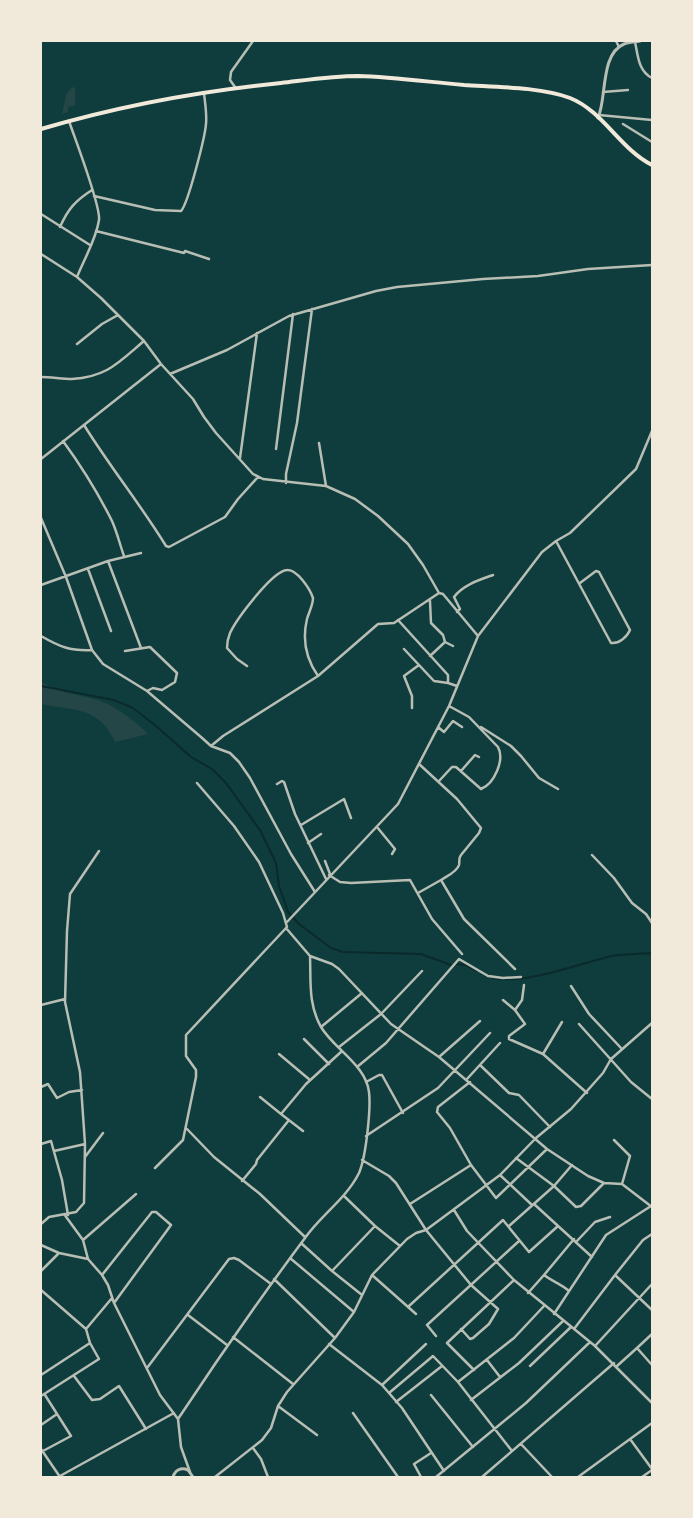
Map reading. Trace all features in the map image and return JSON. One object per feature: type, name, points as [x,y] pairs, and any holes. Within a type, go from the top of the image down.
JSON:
[{"type":"highway","points":[[41,129],[69,121],[235,87],[359,76],[512,88],[560,95],[572,99],[599,117],[635,154],[652,165]]},
{"type":"street","points":[[235,87],[230,80],[230,72],[253,41]]},
{"type":"street","points":[[616,41],[619,47]]},
{"type":"street","points":[[640,41],[619,47],[611,56],[599,117],[652,120]]},
{"type":"street","points":[[635,42],[638,61],[647,76],[652,78]]},
{"type":"street","points":[[604,92],[628,90]]},
{"type":"street","points":[[94,196],[155,210],[181,211],[186,200],[204,137],[206,124],[204,93]]},
{"type":"street","points":[[69,121],[100,218],[77,277]]},
{"type":"street","points":[[623,124],[652,142]]},
{"type":"street","points":[[60,227],[67,211],[80,198],[92,190]]},
{"type":"street","points":[[41,214],[90,245]]},
{"type":"street","points":[[96,231],[184,253],[185,251],[209,259]]},
{"type":"street","points":[[41,254],[77,277],[144,341],[161,364],[193,400],[216,433],[258,477],[286,483],[326,486],[355,499],[378,516],[408,544],[439,593],[443,594],[478,636]]},
{"type":"street","points":[[170,374],[209,358],[293,314],[398,287],[483,278],[538,276],[614,267],[652,265]]},
{"type":"street","points":[[286,483],[286,474],[297,423],[312,309]]},
{"type":"street","points":[[276,449],[293,314]]},
{"type":"street","points":[[77,344],[102,324],[118,315]]},
{"type":"street","points":[[240,459],[257,333]]},
{"type":"street","points":[[41,378],[71,379],[98,376],[108,370],[144,341]]},
{"type":"street","points":[[41,459],[161,364]]},
{"type":"street","points":[[84,425],[104,457],[128,488],[166,546],[169,547],[225,517],[258,477]]},
{"type":"street","points":[[155,1168],[183,1140],[186,1128],[196,1070],[186,1056],[186,1035],[286,928],[288,921],[326,879],[398,804],[449,706],[478,636],[542,552],[556,541],[570,533],[636,469],[652,431]]},
{"type":"street","points":[[63,442],[92,483],[112,522],[124,556]]},
{"type":"street","points":[[319,443],[326,486]]},
{"type":"street","points":[[41,518],[66,577],[92,650],[103,664],[147,691],[211,746],[230,753],[239,762],[250,778],[291,854],[315,892]]},
{"type":"street","points":[[556,541],[611,643],[615,644],[626,637],[630,630],[599,572],[596,571],[580,583]]},
{"type":"street","points":[[41,585],[108,561],[124,556],[126,558],[141,553]]},
{"type":"street","points":[[108,561],[141,648]]},
{"type":"street","points":[[88,569],[111,631]]},
{"type":"street","points":[[247,666],[237,660],[227,648],[229,634],[266,585],[283,570],[288,569],[300,578],[312,598],[306,628],[306,646],[310,665],[318,676]]},
{"type":"street","points":[[457,612],[460,609],[454,597],[457,593],[492,575]]},
{"type":"street","points":[[211,746],[217,740],[318,676],[372,628],[378,624],[394,624],[398,620],[430,601],[439,593]]},
{"type":"street","points":[[430,601],[431,623],[443,635],[445,642],[453,646]]},
{"type":"street","points":[[398,620],[448,675],[448,683]]},
{"type":"street","points":[[41,636],[64,648],[75,651],[92,650]]},
{"type":"street","points":[[430,656],[445,642]]},
{"type":"street","points":[[125,650],[150,647],[177,673],[175,682],[162,690],[153,688],[147,691]]},
{"type":"street","points":[[404,649],[434,681],[457,686]]},
{"type":"street","points":[[412,708],[412,696],[404,676],[419,665]]},
{"type":"street","points":[[449,706],[469,717],[480,727],[511,746],[539,778],[558,789]]},
{"type":"street","points":[[438,727],[444,732],[453,721],[462,727]]},
{"type":"street","points":[[439,781],[452,767],[456,767],[480,789],[496,774],[499,749],[480,727]]},
{"type":"street","points":[[461,771],[475,755],[479,757]]},
{"type":"street","points":[[418,893],[454,872],[459,865],[458,859],[479,833],[481,828],[457,799],[419,764]]},
{"type":"street","points":[[276,784],[282,781],[284,782],[295,814],[326,879]]},
{"type":"street","points":[[198,783],[234,826],[259,862],[288,921]]},
{"type":"street","points":[[301,825],[344,799],[351,818]]},
{"type":"street","points":[[377,827],[395,849],[392,854]]},
{"type":"street","points":[[308,843],[321,834]]},
{"type":"street","points":[[41,1224],[49,1217],[64,1214],[68,1215],[76,1212],[84,1203],[85,1144],[82,1090],[80,1072],[67,1015],[65,999],[70,894],[99,851]]},
{"type":"street","points":[[592,856],[614,878],[632,903],[646,914],[652,923]]},
{"type":"street","points":[[325,861],[330,875],[340,882],[351,883],[410,880],[432,920],[462,954]]},
{"type":"street","points":[[441,880],[464,919],[515,969]]},
{"type":"street","points":[[286,928],[310,956],[332,964],[344,974],[398,1030],[456,1070],[547,1149],[588,1176],[604,1183],[622,1184],[652,1206],[608,1234],[554,1314]]},
{"type":"street","points":[[178,1419],[227,1345],[305,1237],[344,1196],[360,1171],[366,1136],[369,1099],[366,1082],[357,1067],[321,1027],[313,1009],[310,992],[310,956]]},
{"type":"street","points":[[357,1067],[380,1049],[398,1030],[459,959],[488,976],[503,978],[522,977]]},
{"type":"street","points":[[338,1047],[381,1014],[422,971]]},
{"type":"street","points":[[516,1010],[522,1000],[524,985]]},
{"type":"street","points":[[571,986],[589,1014],[621,1048]]},
{"type":"street","points":[[321,1027],[362,993]]},
{"type":"street","points":[[41,1005],[65,999]]},
{"type":"street","points":[[503,1000],[516,1010],[525,1024],[509,1036],[509,1039],[543,1054],[587,1093]]},
{"type":"street","points":[[439,1057],[480,1021]]},
{"type":"street","points":[[543,1054],[562,1022]]},
{"type":"street","points":[[214,1477],[253,1448],[271,1428],[278,1406],[293,1384],[335,1338],[354,1312],[372,1276],[400,1246],[416,1233],[426,1230],[454,1210],[484,1185],[500,1175],[536,1138],[571,1109],[587,1093],[603,1073],[611,1059],[621,1048],[652,1023]]},
{"type":"street","points":[[579,1024],[631,1082],[652,1099]]},
{"type":"street","points":[[366,1136],[403,1113],[438,1088],[490,1033]]},
{"type":"street","points":[[304,1039],[329,1064]]},
{"type":"street","points":[[467,1080],[500,1043]]},
{"type":"street","points":[[281,1114],[310,1080],[342,1051]]},
{"type":"street","points":[[279,1054],[310,1080]]},
{"type":"street","points":[[480,1064],[509,1093],[519,1095],[550,1127]]},
{"type":"street","points":[[366,1082],[379,1075],[382,1075],[403,1113]]},
{"type":"street","points":[[470,1082],[436,1110],[450,1128],[484,1185],[496,1198],[547,1149]]},
{"type":"street","points":[[41,1086],[48,1084],[57,1098],[69,1092],[82,1090]]},
{"type":"street","points":[[260,1097],[303,1132]]},
{"type":"street","points":[[242,1181],[289,1120]]},
{"type":"street","points":[[186,1128],[214,1157],[260,1194],[305,1237]]},
{"type":"street","points":[[84,1158],[103,1133]]},
{"type":"street","points":[[614,1140],[630,1156],[622,1184]]},
{"type":"street","points":[[41,1144],[51,1141],[62,1180],[68,1215]]},
{"type":"street","points":[[54,1151],[85,1144]]},
{"type":"street","points":[[516,1158],[554,1186],[576,1207],[581,1206],[604,1183]]},
{"type":"street","points":[[362,1160],[389,1176],[404,1192],[426,1230],[472,1284],[498,1309],[485,1328],[470,1339],[461,1329]]},
{"type":"street","points":[[410,1204],[471,1165]]},
{"type":"street","points":[[509,1226],[554,1186],[572,1165]]},
{"type":"street","points":[[500,1175],[592,1257]]},
{"type":"street","points":[[83,1240],[136,1194]]},
{"type":"street","points":[[344,1196],[375,1226],[400,1246]]},
{"type":"street","points":[[454,1210],[467,1231],[477,1243],[514,1280],[528,1293],[595,1346],[614,1363],[652,1403]]},
{"type":"street","points":[[102,1275],[152,1212],[156,1212],[171,1225],[114,1303]]},
{"type":"street","points":[[64,1214],[83,1240],[88,1259],[102,1275],[114,1303],[160,1395],[178,1419],[182,1447],[193,1477]]},
{"type":"street","points":[[528,1293],[575,1241],[595,1222],[610,1217]]},
{"type":"street","points":[[409,1306],[503,1220],[528,1252],[558,1226]]},
{"type":"street","points":[[332,1270],[375,1226]]},
{"type":"street","points":[[574,1329],[643,1240],[652,1234]]},
{"type":"street","points":[[436,1336],[427,1325],[519,1241]]},
{"type":"street","points":[[301,1243],[362,1295]]},
{"type":"street","points":[[41,1246],[60,1253],[88,1259]]},
{"type":"street","points":[[41,1271],[60,1253]]},
{"type":"street","points":[[147,1368],[229,1260],[234,1258],[239,1260],[271,1284]]},
{"type":"street","points":[[290,1258],[354,1312]]},
{"type":"street","points":[[544,1275],[553,1282],[559,1282],[569,1290]]},
{"type":"street","points":[[615,1275],[652,1310]]},
{"type":"street","points":[[372,1276],[409,1306],[416,1314]]},
{"type":"street","points":[[274,1280],[335,1338]]},
{"type":"street","points":[[474,1370],[447,1343],[514,1280]]},
{"type":"street","points":[[595,1346],[652,1284]]},
{"type":"street","points":[[41,1290],[86,1329],[90,1343],[99,1359],[45,1395],[41,1396]]},
{"type":"street","points":[[86,1329],[112,1298]]},
{"type":"street","points":[[458,1382],[523,1330],[544,1306]]},
{"type":"street","points":[[188,1315],[227,1345]]},
{"type":"street","points":[[471,1400],[519,1363],[563,1320]]},
{"type":"street","points":[[530,1366],[571,1327]]},
{"type":"street","points":[[617,1366],[652,1334]]},
{"type":"street","points":[[233,1337],[293,1384]]},
{"type":"street","points":[[436,1477],[526,1402],[590,1342]]},
{"type":"street","points":[[41,1375],[90,1343]]},
{"type":"street","points":[[329,1344],[382,1385],[396,1402],[444,1471]]},
{"type":"street","points":[[382,1385],[426,1344]]},
{"type":"street","points":[[637,1348],[652,1365]]},
{"type":"street","points":[[389,1393],[433,1356],[458,1382],[494,1430],[512,1451]]},
{"type":"street","points":[[487,1360],[500,1377]]},
{"type":"street","points":[[482,1477],[614,1363]]},
{"type":"street","points":[[396,1402],[442,1366]]},
{"type":"street","points":[[74,1376],[92,1400],[100,1399],[119,1386],[146,1429]]},
{"type":"street","points":[[45,1395],[71,1436],[42,1450],[60,1477],[174,1413]]},
{"type":"street","points":[[431,1395],[473,1447]]},
{"type":"street","points":[[278,1406],[317,1435]]},
{"type":"street","points":[[352,1413],[398,1477]]},
{"type":"street","points":[[41,1425],[57,1414]]},
{"type":"street","points":[[578,1477],[652,1423]]},
{"type":"street","points":[[630,1440],[652,1470],[642,1477]]},
{"type":"street","points":[[520,1444],[552,1477]]},
{"type":"street","points":[[253,1448],[261,1459],[268,1477]]},
{"type":"street","points":[[421,1477],[414,1464],[431,1453]]},
{"type":"street","points":[[173,1477],[176,1471],[182,1469],[190,1472]]},
{"type":"shaded area","points":[[72,87],[75,88],[75,105],[68,107],[68,112],[62,114],[66,95]]},
{"type":"shaded area","points":[[41,682],[60,690],[101,701],[130,718],[148,734],[115,742],[109,730],[93,716],[84,712],[41,704]]},
{"type":"waterway","points":[[41,686],[114,700],[133,708],[191,757],[212,769],[226,783],[260,830],[276,863],[279,886],[288,912],[299,924],[331,948],[343,952],[421,954],[451,965]]},
{"type":"waterway","points":[[483,974],[495,978],[528,978],[612,956],[652,953]]},
{"type":"waterway","points":[[456,964],[466,965],[477,971]]}]
